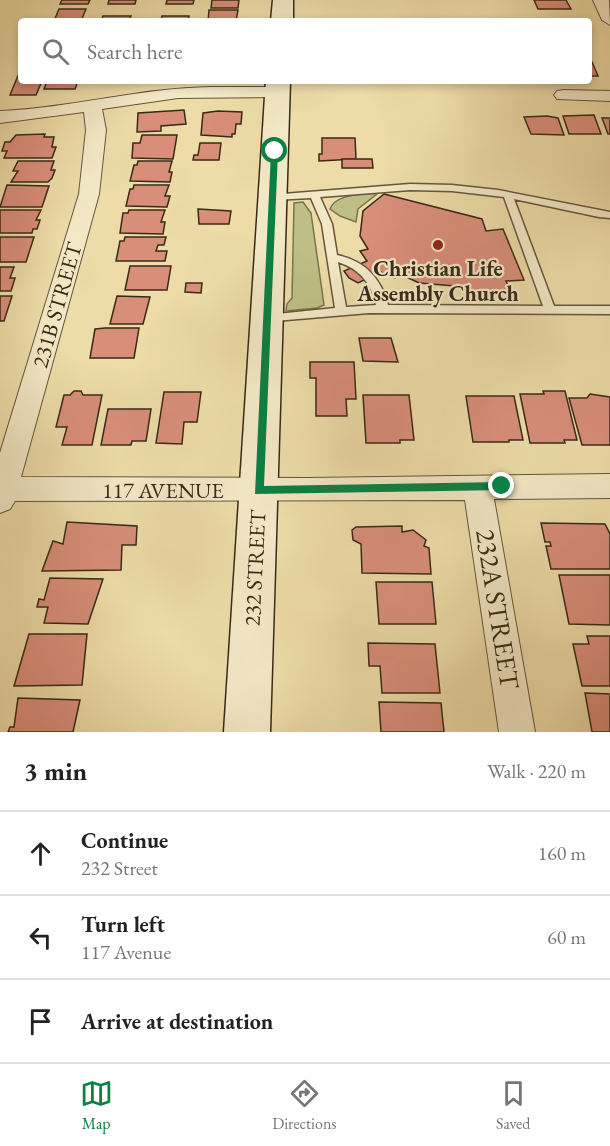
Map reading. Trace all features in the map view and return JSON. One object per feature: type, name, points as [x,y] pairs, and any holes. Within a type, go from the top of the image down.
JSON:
[{"type":"main road","points":[[282,18],[283,0]]},
{"type":"main road","name":"232 STREET","points":[[247,732],[278,86]]},
{"type":"street","points":[[600,0],[610,20]]},
{"type":"street","points":[[0,117],[53,113],[163,94],[278,86]]},
{"type":"street","points":[[563,95],[610,96]]},
{"type":"street","name":"231B STREET","points":[[2,495],[89,194],[96,138],[96,120],[92,106]]},
{"type":"street","name":"117 AVENUE","points":[[2,495],[610,486]]},
{"type":"street","name":"232A STREET","points":[[478,487],[517,732]]},
{"type":"lane","points":[[273,197],[315,196],[397,187],[451,189],[508,195],[580,212],[610,215]]},
{"type":"lane","points":[[508,195],[550,310]]},
{"type":"lane","points":[[315,196],[327,224],[341,311]]},
{"type":"lane","points":[[332,256],[359,265],[373,278],[381,296],[383,309]]},
{"type":"lane","points":[[267,319],[383,309],[610,310]]},
{"type":"green space","points":[[377,194],[358,209],[356,222],[330,209],[341,198]]},
{"type":"green space","points":[[303,202],[311,213],[324,305],[317,308],[286,311],[287,304],[292,298],[294,203]]},
{"type":"building","points":[[62,0],[90,0],[88,4],[60,4]]},
{"type":"building","points":[[109,0],[136,0],[135,4],[108,4]]},
{"type":"building","points":[[167,0],[194,0],[193,4],[166,4]]},
{"type":"building","points":[[212,0],[239,0],[238,8],[211,8]]},
{"type":"building","points":[[534,0],[566,0],[571,9],[538,9]]},
{"type":"building","points":[[59,9],[86,9],[82,18],[55,18]]},
{"type":"building","points":[[209,10],[238,10],[237,18],[208,18]]},
{"type":"building","points":[[103,16],[131,16],[130,18],[102,18]]},
{"type":"building","points":[[162,16],[189,16],[189,18],[162,18]]},
{"type":"building","points":[[592,62],[598,76],[592,76]]},
{"type":"building","points":[[18,76],[18,84],[41,84],[36,95],[10,95]]},
{"type":"building","points":[[46,84],[77,84],[75,89],[44,89]]},
{"type":"building","points":[[184,110],[186,124],[161,126],[161,131],[137,132],[138,113]]},
{"type":"building","points":[[242,112],[241,124],[236,124],[235,134],[232,134],[232,137],[201,135],[203,113]]},
{"type":"building","points":[[594,115],[601,134],[569,134],[563,116]]},
{"type":"building","points":[[524,117],[558,118],[564,135],[531,134]]},
{"type":"building","points":[[602,118],[610,118],[610,134],[608,134]]},
{"type":"building","points":[[45,134],[44,137],[54,137],[52,147],[56,147],[52,158],[4,158],[7,151],[2,151],[5,142],[10,142],[16,135]]},
{"type":"building","points":[[142,135],[177,135],[173,159],[132,158],[133,143],[140,143]]},
{"type":"building","points":[[322,138],[355,138],[356,159],[319,161],[319,154],[322,154]]},
{"type":"building","points":[[200,143],[221,143],[219,160],[193,160],[194,155],[198,155]]},
{"type":"building","points":[[342,159],[372,159],[373,168],[342,168]]},
{"type":"building","points":[[18,161],[54,161],[51,170],[55,170],[48,182],[11,182],[18,171],[13,171]]},
{"type":"building","points":[[138,161],[172,161],[169,172],[172,172],[170,182],[130,181],[134,165],[137,165]]},
{"type":"building","points":[[7,185],[49,186],[42,207],[0,207]]},
{"type":"building","points":[[134,185],[169,185],[165,196],[170,196],[167,207],[126,206],[130,189],[133,189]]},
{"type":"building","name":"Christian Life Assembly Church","points":[[384,194],[482,219],[486,231],[503,229],[524,280],[506,281],[511,293],[470,297],[467,287],[419,283],[400,274],[395,278],[381,272],[358,283],[349,278],[344,271],[367,261],[360,251],[368,249],[360,236],[363,211]]},
{"type":"building","points":[[198,209],[231,211],[229,224],[199,224]]},
{"type":"building","points":[[0,210],[41,210],[36,220],[40,220],[37,229],[33,229],[32,233],[0,233]]},
{"type":"building","points":[[129,210],[165,210],[161,222],[165,222],[163,234],[120,233],[123,213],[128,213]]},
{"type":"building","points":[[0,237],[34,237],[26,262],[0,262]]},
{"type":"building","points":[[125,237],[166,237],[164,245],[158,245],[156,251],[167,251],[165,261],[116,261],[120,241],[124,241]]},
{"type":"building","points":[[130,266],[171,266],[167,290],[125,290]]},
{"type":"building","points":[[0,267],[14,267],[10,278],[15,278],[11,291],[0,291]]},
{"type":"building","points":[[186,283],[202,283],[201,293],[185,292]]},
{"type":"building","points":[[0,296],[12,296],[4,321],[0,321]]},
{"type":"building","points":[[117,296],[150,297],[143,324],[110,324]]},
{"type":"building","points":[[139,328],[134,358],[90,358],[95,329]]},
{"type":"building","points":[[359,338],[391,338],[398,362],[363,361]]},
{"type":"building","points":[[310,362],[354,362],[356,399],[346,399],[347,416],[316,416],[316,378],[310,378]]},
{"type":"building","points":[[74,391],[81,391],[83,395],[102,395],[92,445],[62,445],[67,427],[56,427],[64,395],[70,395]]},
{"type":"building","points":[[543,391],[565,391],[577,440],[564,440],[565,443],[530,443],[520,394],[544,394]]},
{"type":"building","points":[[164,392],[201,392],[197,422],[184,422],[182,444],[156,443]]},
{"type":"building","points":[[590,394],[610,397],[610,445],[582,445],[569,398],[587,398]]},
{"type":"building","points":[[363,395],[409,395],[414,440],[400,440],[400,443],[366,443]]},
{"type":"building","points":[[466,396],[514,396],[523,440],[473,442]]},
{"type":"building","points":[[108,409],[151,409],[146,441],[132,441],[131,445],[101,445]]},
{"type":"building","points":[[67,522],[137,526],[136,545],[122,545],[121,570],[42,571],[53,541],[63,544]]},
{"type":"building","points":[[541,523],[605,524],[610,534],[610,569],[551,569],[546,546],[551,546],[550,542],[545,542]]},
{"type":"building","points":[[402,526],[402,532],[413,530],[426,540],[424,546],[429,548],[431,574],[362,573],[361,544],[353,540],[352,530],[356,527]]},
{"type":"building","points":[[559,575],[610,575],[610,625],[569,624]]},
{"type":"building","points":[[50,578],[103,579],[88,624],[44,623],[48,607],[37,607],[39,599],[44,600]]},
{"type":"building","points":[[376,582],[432,582],[436,624],[379,624]]},
{"type":"building","points":[[29,634],[87,634],[82,685],[14,686]]},
{"type":"building","points":[[587,636],[610,636],[610,686],[582,686],[573,644],[589,644]]},
{"type":"building","points":[[368,643],[435,644],[440,693],[382,693],[380,666],[369,666]]},
{"type":"building","points":[[585,693],[610,694],[610,732],[592,732]]},
{"type":"building","points":[[18,698],[80,700],[73,732],[8,732],[10,727],[14,727]]},
{"type":"building","points":[[379,702],[441,703],[444,732],[381,732]]},
{"type":"place","name":"Christian Life Assembly Church","points":[[438,245]]},
{"type":"route","points":[[275,151],[258,490],[502,486]]}]
